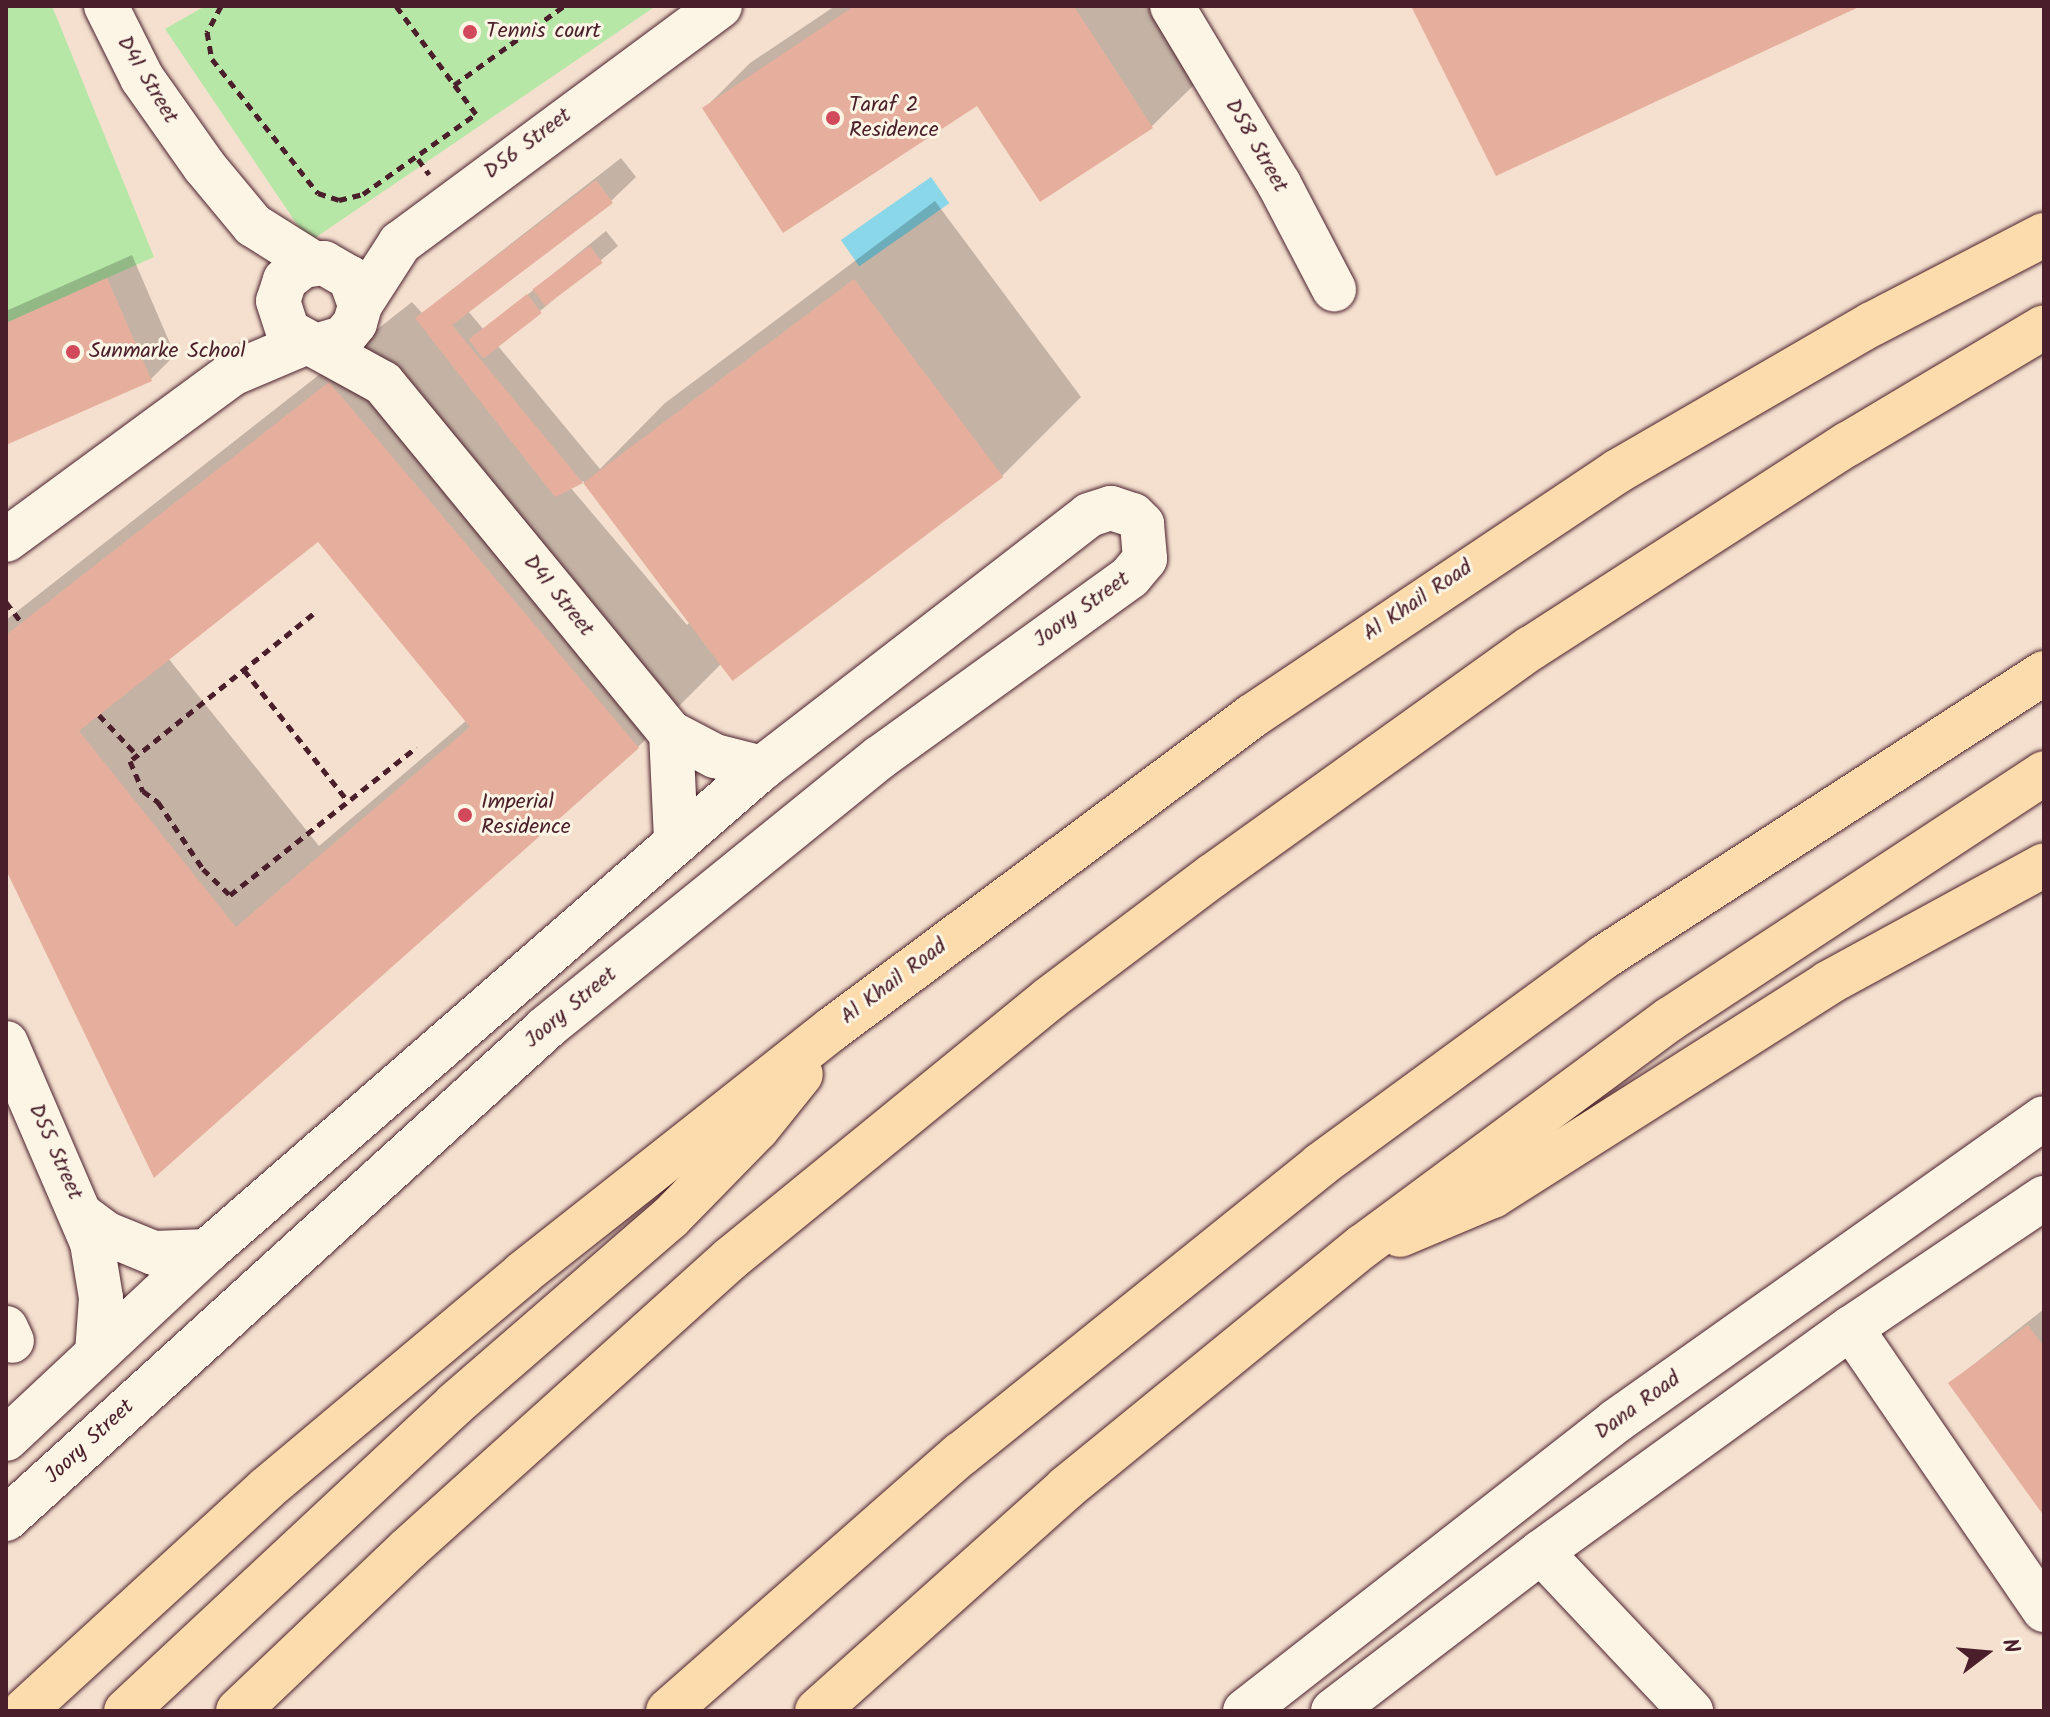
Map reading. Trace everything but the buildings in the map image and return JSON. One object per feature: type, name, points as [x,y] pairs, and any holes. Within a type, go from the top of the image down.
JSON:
[{"type":"highway","name":"Al Khail Road","points":[[832,1029],[1252,716],[1479,560],[1739,398],[2044,235]]},
{"type":"highway","points":[[238,1711],[408,1549],[708,1279],[1050,998],[1370,760],[1531,648],[1848,444],[2044,327]]},
{"type":"highway","points":[[668,1711],[961,1454],[1320,1165],[1604,957],[2044,673]]},
{"type":"highway","points":[[817,1711],[1066,1488],[1363,1246],[1670,1019],[2044,773]]},
{"type":"highway","points":[[1363,1246],[1451,1217],[1493,1196],[1828,983],[2044,865]]},
{"type":"highway","points":[[24,1711],[139,1600],[380,1391],[832,1029]]},
{"type":"highway","points":[[126,1711],[455,1404],[715,1175],[757,1129],[832,1029]]},
{"type":"street","name":"D41 Street","points":[[106,6],[162,108],[253,225],[305,303],[383,383],[671,733],[715,756],[762,768]]},
{"type":"street","name":"D56 Street","points":[[305,303],[343,338],[400,243],[720,6]]},
{"type":"street","name":"D58 Street","points":[[1172,6],[1279,184],[1334,289]]},
{"type":"street","points":[[6,540],[232,374],[305,303],[400,243]]},
{"type":"street","name":"D41 Street","points":[[305,303],[356,286],[359,310],[383,383]]},
{"type":"street","name":"Joory Street","points":[[6,1439],[207,1251],[676,838],[762,768],[1089,515],[1099,509],[1123,510],[1142,524],[1145,559],[1130,577],[879,758],[546,1028],[6,1519]]},
{"type":"street","points":[[671,733],[676,838]]},
{"type":"street","name":"D55 Street","points":[[10,1063],[84,1217],[101,1298],[97,1353]]},
{"type":"street","name":"Dana Road","points":[[1245,1711],[1616,1421],[2044,1118]]},
{"type":"street","points":[[1333,1711],[1541,1552],[1851,1328],[2035,1212]]},
{"type":"street","name":"D55 Street","points":[[84,1217],[105,1233],[154,1253],[207,1251]]},
{"type":"street","points":[[1851,1328],[2044,1610]]},
{"type":"street","points":[[1541,1552],[1691,1711]]},
{"type":"path","points":[[221,6],[207,32],[212,59],[318,193],[328,197],[363,194],[476,114],[396,6]]},
{"type":"path","points":[[454,85],[564,6]]},
{"type":"path","points":[[6,602],[22,623]]},
{"type":"path","points":[[313,614],[130,761],[143,791],[158,802],[203,869],[230,895],[417,747]]},
{"type":"path","points":[[244,670],[348,801]]},
{"type":"path","points":[[99,715],[137,755]]},
{"type":"green space","points":[[6,6],[52,6],[154,257],[6,323]]},
{"type":"green space","points":[[205,6],[656,6],[309,242],[165,29]]},
{"type":"water","points":[[931,177],[949,203],[859,266],[841,240]]},
{"type":"place","name":"Tennis court","points":[[470,32]]},
{"type":"place","name":"Taraf 2 Residence","points":[[833,118]]},
{"type":"place","name":"Sunmarke School","points":[[73,352]]},
{"type":"place","name":"Imperial Residence","points":[[465,815]]}]
